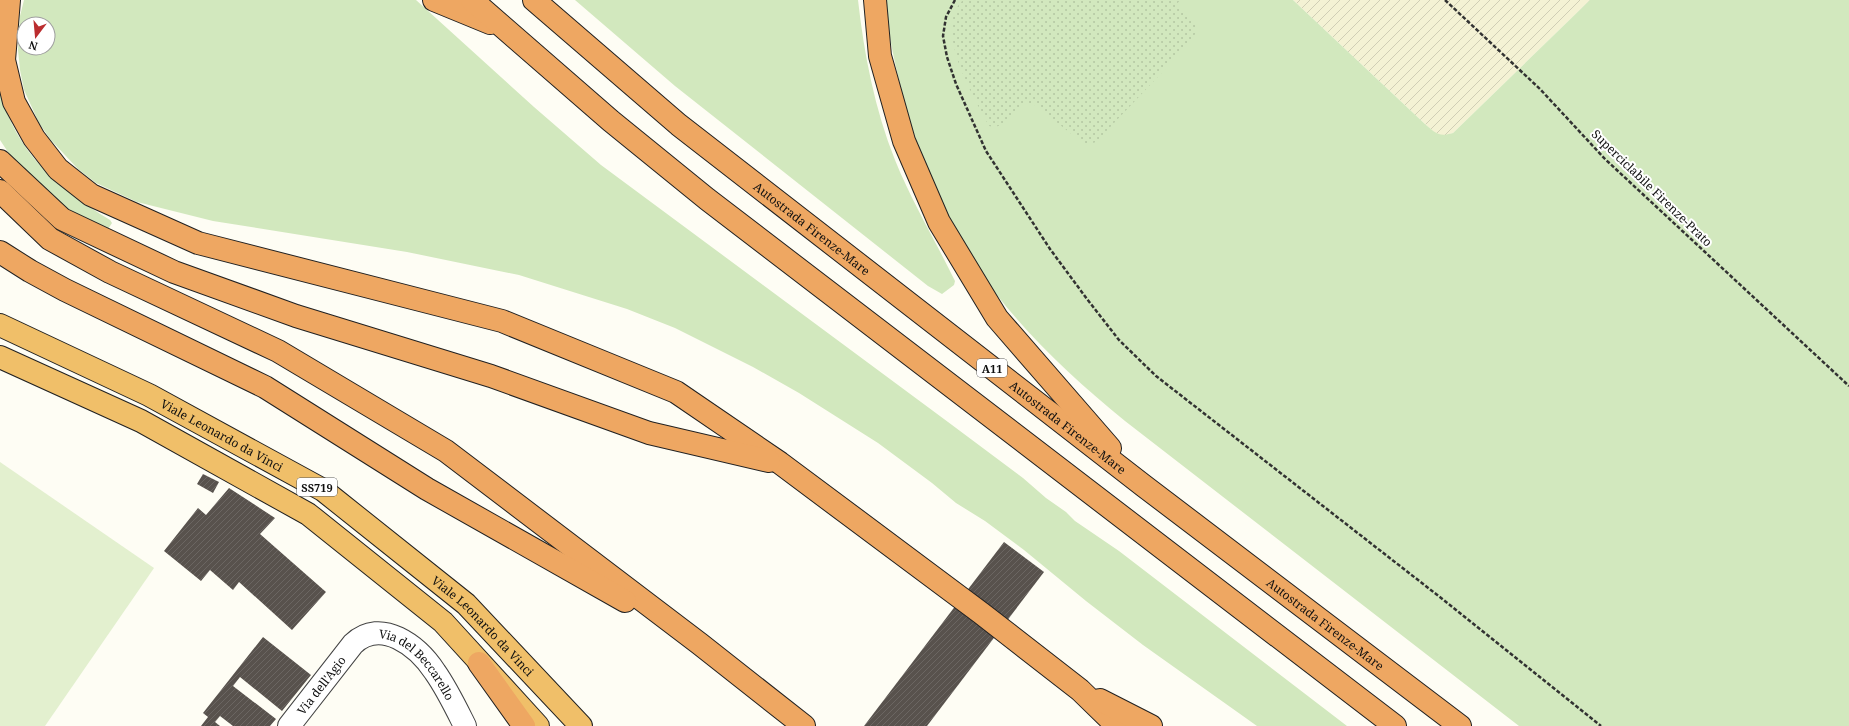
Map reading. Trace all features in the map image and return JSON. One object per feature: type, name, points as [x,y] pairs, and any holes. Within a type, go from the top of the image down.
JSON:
[{"type":"highway","points":[[10,0],[4,60],[14,102],[34,138],[58,169],[91,195],[198,243],[502,321],[676,392],[780,463],[981,613],[1080,690],[1117,726]]},
{"type":"highway","points":[[434,0],[503,29]]},
{"type":"highway","points":[[472,0],[503,29],[611,121],[707,199],[1395,726]]},
{"type":"highway","name":"Autostrada Firenze-Mare","points":[[534,0],[679,125],[1144,486],[1460,726]]},
{"type":"highway","points":[[875,0],[880,56],[904,141],[938,222],[997,318],[1144,486]]},
{"type":"highway","points":[[0,161],[62,218],[174,272],[296,316],[491,376],[649,433],[780,463]]},
{"type":"highway","points":[[0,192],[50,238],[110,272],[278,350],[446,451],[700,644],[804,726]]},
{"type":"highway","points":[[0,252],[30,271],[79,297],[265,386],[427,489],[700,644]]},
{"type":"highway","name":"Viale Leonardo da Vinci","points":[[0,325],[149,395],[322,490],[466,604],[581,726]]},
{"type":"highway","name":"Viale Leonardo da Vinci","points":[[0,357],[141,421],[308,514],[443,622],[538,726]]},
{"type":"highway","points":[[479,663],[524,726]]},
{"type":"highway","points":[[1080,690],[1151,726]]},
{"type":"street","name":"Via del Beccarello","points":[[352,644],[361,636],[375,632],[390,635],[415,649],[435,672],[465,726]]},
{"type":"street","name":"Via dell'Agio","points":[[289,726],[352,644]]},
{"type":"path","points":[[955,0],[946,17],[943,36],[946,57],[956,84],[986,151],[1050,249],[1119,340],[1156,376],[1436,594],[1601,726]]},
{"type":"path","name":"Superciclabile Firenze-Prato","points":[[1445,0],[1540,89],[1605,159],[1849,386]]},
{"type":"shaded area","points":[[1293,0],[1590,0],[1453,133],[1444,136],[1436,134],[1426,125]]},
{"type":"green space","points":[[24,0],[416,0],[534,107],[601,165],[1023,478],[1046,498],[1066,512],[1075,521],[1119,551],[1347,726],[1257,726],[1143,645],[1024,550],[985,521],[956,503],[932,483],[878,443],[799,393],[753,367],[675,328],[627,309],[519,275],[407,252],[213,221],[137,202],[96,183],[78,169],[50,139],[39,123],[24,90],[19,56],[56,56],[56,16],[20,16]]},
{"type":"green space","points":[[575,0],[858,0],[871,82],[888,141],[909,191],[955,281],[954,285],[942,294],[928,286],[675,86]]},
{"type":"green space","points":[[884,0],[1293,0],[1426,125],[1436,133],[1444,135],[1453,133],[1590,0],[1849,0],[1849,726],[1519,726],[1125,421],[1090,392],[1057,361],[1010,311],[973,262],[953,228],[936,192],[921,154],[898,78]]},
{"type":"green space","points":[[963,0],[1180,0],[1177,4],[1197,24],[1196,32],[1191,42],[1096,142],[1090,144],[1083,143],[1032,103],[1025,103],[1009,120],[1000,126],[989,126],[966,81],[954,45],[952,28],[955,13]]},
{"type":"green space","points":[[0,91],[7,113],[28,151],[42,167],[73,195],[110,220],[112,223],[106,232],[65,207],[42,188],[10,155],[0,140]]},
{"type":"green space","points":[[0,462],[154,568],[45,726],[0,726]]},
{"type":"building","points":[[203,474],[219,482],[213,493],[197,484]]},
{"type":"building","points":[[229,488],[275,518],[260,534],[326,592],[292,630],[239,582],[233,590],[210,570],[201,581],[164,551],[198,508],[206,515]]},
{"type":"building","points":[[1004,542],[1044,572],[927,726],[864,726]]},
{"type":"building","points":[[263,637],[311,675],[282,711],[240,677],[233,686],[276,719],[270,726],[233,726],[220,716],[215,722],[220,726],[201,726],[208,717],[203,713]]}]
